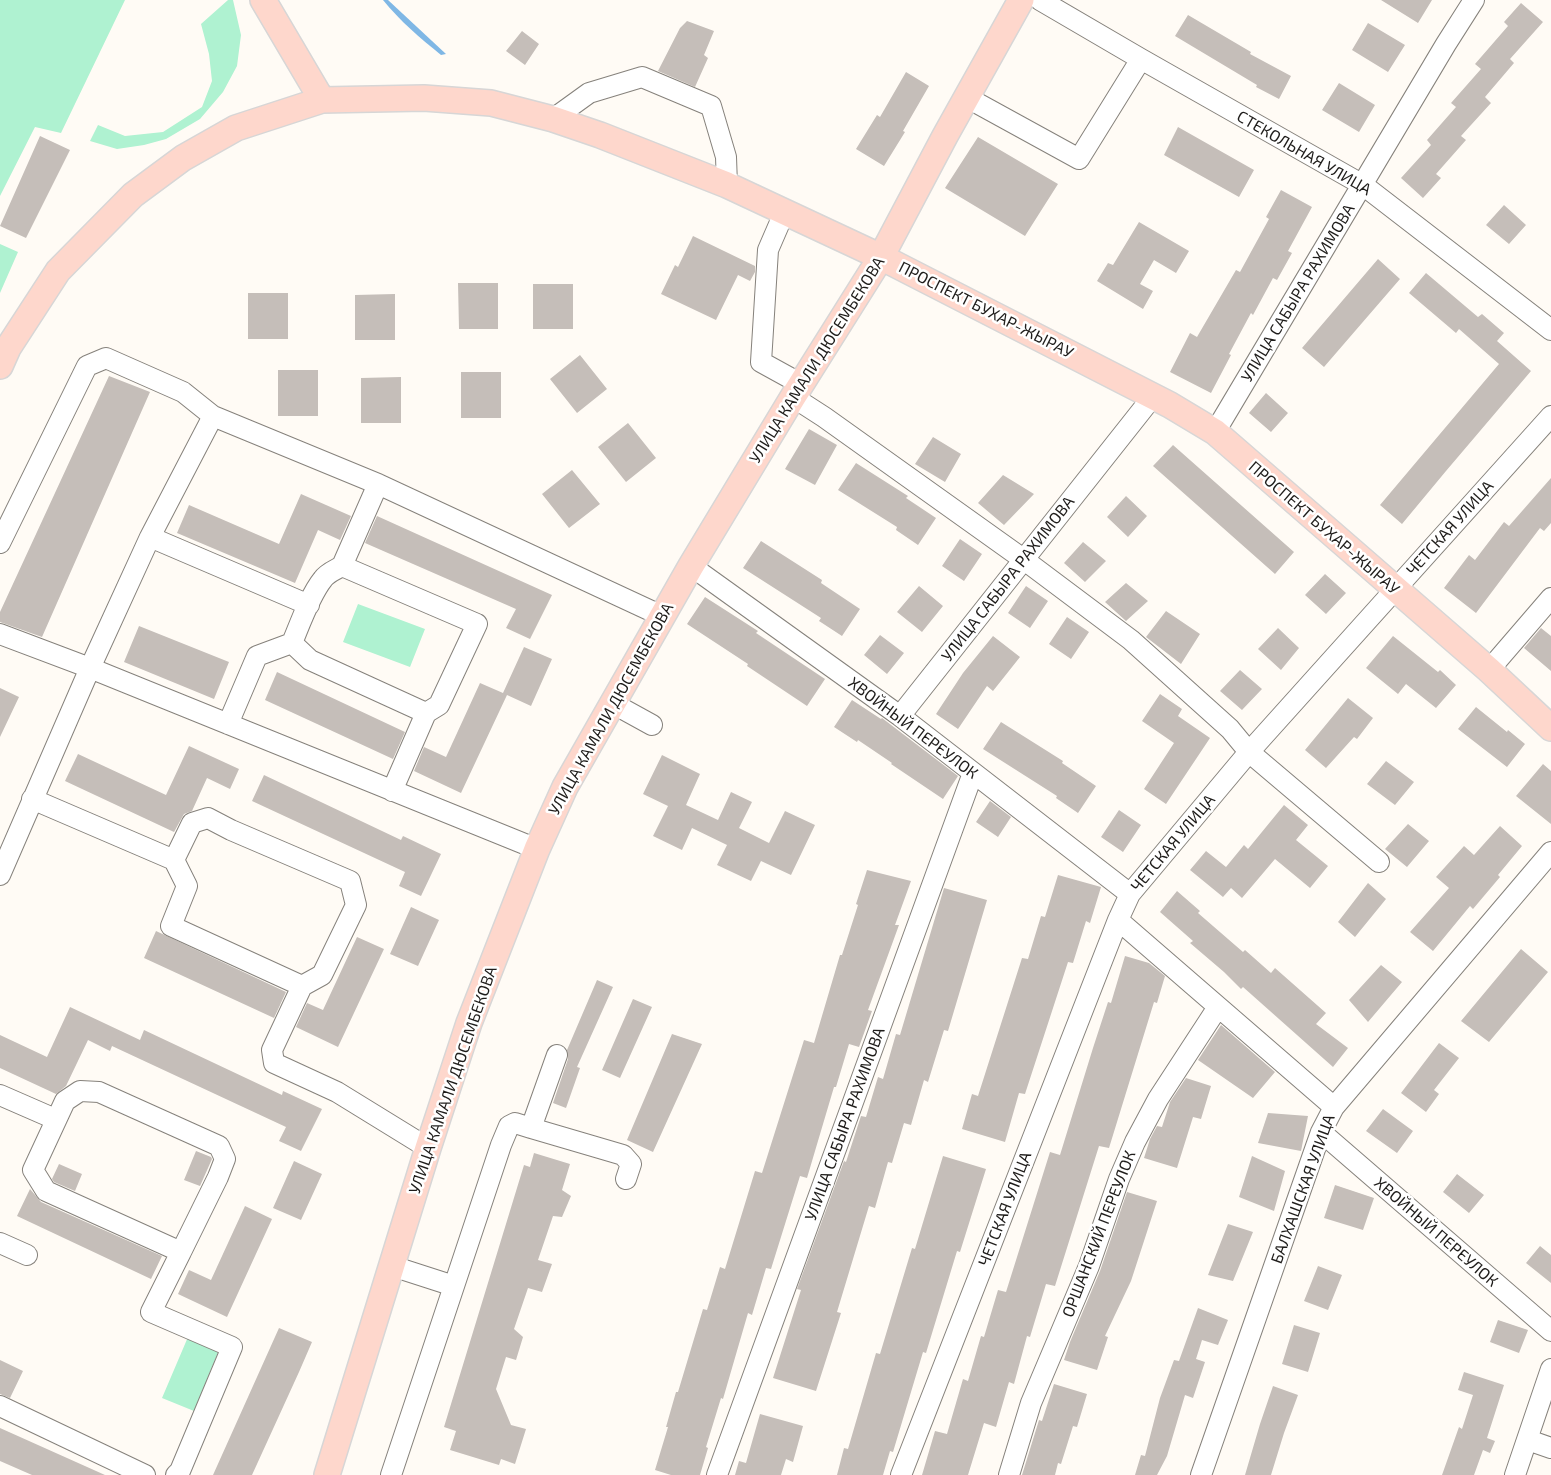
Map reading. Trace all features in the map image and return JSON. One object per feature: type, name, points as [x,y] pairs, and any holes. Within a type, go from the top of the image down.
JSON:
[{"type":"main road","points":[[263,0],[322,100]]},
{"type":"main road","name":"УЛИЦА КАМАЛИ ДЮСЕМБЕКОВА","points":[[330,1474],[428,1148],[469,1023],[537,849],[565,786],[662,616],[797,390],[881,257],[966,97],[1021,0]]},
{"type":"main road","name":"ПРОСПЕКТ БУХАР-ЖЫРАУ","points":[[0,366],[8,348],[58,271],[133,195],[183,158],[236,128],[322,100],[424,98],[491,103],[554,119],[727,185],[881,257],[1154,396],[1215,432],[1394,590],[1489,670],[1551,728]]},
{"type":"street","name":"СТЕКОЛЬНАЯ УЛИЦА","points":[[1040,0],[1363,185],[1551,330]]},
{"type":"street","name":"УЛИЦА САБЫРА РАХИМОВА","points":[[1215,432],[1474,0]]},
{"type":"street","points":[[966,97],[1079,159],[1141,59]]},
{"type":"street","points":[[554,119],[589,93],[642,77],[711,106],[726,157],[727,185]]},
{"type":"street","points":[[784,213],[768,250],[761,362],[797,390],[824,417],[1023,559],[1131,640],[1230,729],[1249,752],[1379,862]]},
{"type":"street","points":[[0,543],[87,366],[106,358],[184,392],[213,416],[378,484],[662,616]]},
{"type":"street","name":"УЛИЦА САБЫРА РАХИМОВА","points":[[900,716],[1154,396]]},
{"type":"street","points":[[0,875],[90,668],[150,537],[213,416]]},
{"type":"street","name":"ЧЕТСКАЯ УЛИЦА","points":[[901,1475],[1118,920],[1130,894],[1249,752],[1551,416]]},
{"type":"street","points":[[228,724],[257,656],[292,643],[322,580],[342,566],[378,484]]},
{"type":"street","points":[[150,537],[309,606]]},
{"type":"street","points":[[342,566],[477,624],[439,704],[426,713],[392,791]]},
{"type":"street","name":"ХВОЙНЫЙ ПЕРЕУЛОК","points":[[692,566],[900,716],[1130,894]]},
{"type":"street","points":[[1489,670],[1551,598]]},
{"type":"street","points":[[0,634],[90,668],[537,849]]},
{"type":"street","points":[[292,643],[310,660],[426,713]]},
{"type":"street","points":[[612,704],[652,725]]},
{"type":"street","name":"УЛИЦА САБЫРА РАХИМОВА","points":[[717,1475],[973,773]]},
{"type":"street","points":[[32,799],[174,860],[187,886],[171,926],[302,986]]},
{"type":"street","points":[[174,860],[192,823],[208,818],[231,830],[350,881],[356,905],[322,975],[302,986],[272,1050],[274,1063],[337,1092],[428,1148]]},
{"type":"street","name":"БАЛХАШСКАЯ УЛИЦА","points":[[1201,1475],[1321,1132],[1334,1107],[1551,852]]},
{"type":"street","points":[[1118,920],[1334,1107]]},
{"type":"street","name":"ОРШАНСКИЙ ПЕРЕУЛОК","points":[[1009,1475],[1031,1403],[1088,1266],[1119,1179],[1135,1142],[1158,1098],[1218,1007]]},
{"type":"street","points":[[531,1128],[558,1055]]},
{"type":"street","points":[[176,1475],[180,1471],[232,1346],[151,1312],[181,1252],[218,1177],[225,1159],[219,1146],[99,1092],[80,1091],[65,1101],[33,1170],[46,1191],[181,1252]]},
{"type":"street","points":[[0,1095],[55,1120]]},
{"type":"street","points":[[391,1475],[509,1126],[515,1123],[623,1155],[631,1164],[626,1179]]},
{"type":"street","name":"ХВОЙНЫЙ ПЕРЕУЛОК","points":[[1321,1132],[1551,1331]]},
{"type":"street","points":[[0,1244],[28,1255]]},
{"type":"street","points":[[392,1266],[454,1286]]},
{"type":"street","points":[[1515,1475],[1551,1369]]},
{"type":"street","points":[[0,1406],[145,1475]]},
{"type":"street","points":[[1528,1440],[1551,1448]]},
{"type":"green space","points":[[0,0],[125,0],[61,133],[35,127],[0,196]]},
{"type":"green space","points":[[228,0],[233,0],[241,35],[237,66],[223,92],[200,119],[166,139],[144,145],[117,149],[90,141],[98,125],[125,136],[163,132],[202,107],[212,81],[209,54],[201,24]]},
{"type":"green space","points":[[0,244],[18,252],[0,293]]},
{"type":"green space","points":[[358,604],[425,629],[410,667],[343,642]]},
{"type":"green space","points":[[188,1337],[219,1350],[194,1411],[162,1398]]},
{"type":"water","points":[[383,0],[388,0],[446,54],[441,55],[425,42]]},
{"type":"building","points":[[1381,0],[1432,0],[1418,23]]},
{"type":"building","points":[[1521,3],[1543,22],[1510,59],[1514,63],[1485,97],[1491,103],[1461,136],[1466,140],[1436,174],[1441,178],[1423,198],[1401,178],[1431,145],[1427,140],[1456,107],[1451,103],[1481,69],[1475,64],[1508,26],[1504,22]]},
{"type":"building","points":[[1188,15],[1251,52],[1250,54],[1291,76],[1279,99],[1256,87],[1257,85],[1175,36]]},
{"type":"building","points":[[687,21],[714,31],[704,55],[708,58],[695,87],[658,71],[680,28]]},
{"type":"building","points":[[1368,23],[1405,45],[1388,72],[1352,50]]},
{"type":"building","points":[[522,31],[539,44],[525,65],[506,51]]},
{"type":"building","points":[[906,72],[929,86],[903,131],[905,132],[884,166],[856,149],[877,115],[880,117]]},
{"type":"building","points":[[1339,83],[1375,105],[1359,132],[1322,110]]},
{"type":"building","points":[[1178,127],[1254,170],[1239,197],[1164,155]]},
{"type":"building","points":[[40,136],[70,150],[26,238],[0,226]]},
{"type":"building","points":[[978,137],[1058,184],[1025,236],[945,188]]},
{"type":"building","points":[[1281,190],[1312,207],[1288,251],[1292,253],[1277,280],[1273,278],[1253,315],[1251,313],[1211,393],[1170,372],[1190,333],[1197,337],[1236,270],[1240,272],[1269,219],[1266,217]]},
{"type":"building","points":[[1504,205],[1526,225],[1509,244],[1486,225]]},
{"type":"building","points":[[1139,222],[1189,251],[1176,273],[1154,260],[1140,284],[1153,291],[1143,309],[1097,281],[1108,263],[1113,265]]},
{"type":"building","points":[[693,236],[755,266],[755,272],[750,281],[738,275],[716,320],[661,294],[675,265],[678,267]]},
{"type":"building","points":[[1378,259],[1400,279],[1324,367],[1302,348]]},
{"type":"building","points":[[1426,273],[1478,317],[1482,314],[1504,333],[1497,341],[1531,371],[1402,524],[1380,505],[1499,364],[1459,329],[1456,333],[1409,293]]},
{"type":"building","points":[[458,283],[498,283],[498,329],[459,329]]},
{"type":"building","points":[[533,284],[573,284],[573,329],[533,329]]},
{"type":"building","points":[[248,293],[288,293],[288,339],[248,339]]},
{"type":"building","points":[[395,294],[395,340],[355,340],[355,295]]},
{"type":"building","points":[[580,355],[607,389],[577,413],[550,379]]},
{"type":"building","points":[[278,370],[318,370],[318,416],[278,416]]},
{"type":"building","points":[[461,372],[501,372],[501,418],[461,418]]},
{"type":"building","points":[[109,376],[150,392],[42,637],[0,622],[0,612]]},
{"type":"building","points":[[401,377],[401,423],[361,423],[361,378]]},
{"type":"building","points":[[1266,393],[1288,413],[1271,432],[1249,413]]},
{"type":"building","points":[[628,423],[656,458],[626,482],[598,447]]},
{"type":"building","points":[[809,429],[837,445],[815,485],[785,469]]},
{"type":"building","points":[[933,437],[961,454],[945,482],[915,464]]},
{"type":"building","points":[[1173,445],[1294,552],[1275,574],[1153,466]]},
{"type":"building","points":[[856,463],[908,496],[906,498],[936,518],[918,545],[896,530],[897,527],[838,490]]},
{"type":"building","points":[[572,470],[600,504],[569,528],[542,494]]},
{"type":"building","points":[[1003,475],[1034,494],[1004,525],[978,503]]},
{"type":"building","points":[[1551,478],[1551,523],[1544,531],[1540,528],[1476,613],[1444,588],[1469,555],[1475,560],[1504,522],[1509,526]]},
{"type":"building","points":[[301,494],[351,516],[340,540],[318,530],[295,583],[177,533],[189,505],[279,544]]},
{"type":"building","points":[[1126,496],[1147,516],[1128,537],[1107,517]]},
{"type":"building","points":[[377,516],[552,595],[530,639],[506,628],[516,609],[365,543]]},
{"type":"building","points":[[960,539],[982,554],[964,581],[942,566]]},
{"type":"building","points":[[761,541],[822,580],[821,583],[860,609],[842,636],[819,621],[821,618],[743,568]]},
{"type":"building","points":[[1083,542],[1106,561],[1085,582],[1064,563]]},
{"type":"building","points":[[1325,574],[1346,593],[1326,614],[1305,595]]},
{"type":"building","points":[[1126,583],[1148,601],[1126,621],[1105,602]]},
{"type":"building","points":[[919,586],[943,606],[922,632],[897,612]]},
{"type":"building","points":[[1026,586],[1048,601],[1030,628],[1008,613]]},
{"type":"building","points":[[705,597],[758,631],[756,633],[825,679],[807,706],[687,624]]},
{"type":"building","points":[[1166,611],[1200,634],[1181,664],[1146,637]]},
{"type":"building","points":[[1067,617],[1089,632],[1071,659],[1049,644]]},
{"type":"building","points":[[139,626],[229,662],[214,699],[124,662]]},
{"type":"building","points":[[1278,628],[1299,648],[1281,670],[1258,649]]},
{"type":"building","points":[[1541,628],[1551,636],[1551,671],[1524,648]]},
{"type":"building","points":[[880,635],[904,653],[887,674],[864,655]]},
{"type":"building","points":[[993,636],[1020,657],[993,691],[987,686],[958,729],[936,714],[963,673]]},
{"type":"building","points":[[1393,636],[1438,672],[1440,670],[1456,685],[1436,708],[1406,684],[1398,694],[1366,668]]},
{"type":"building","points":[[524,647],[552,659],[531,706],[507,695],[461,793],[414,771],[424,747],[446,757],[480,683],[503,693]]},
{"type":"building","points":[[1240,670],[1262,689],[1242,710],[1220,691]]},
{"type":"building","points":[[277,672],[405,732],[393,759],[265,700]]},
{"type":"building","points":[[0,688],[19,697],[0,737]]},
{"type":"building","points":[[1160,694],[1182,709],[1178,716],[1210,738],[1166,804],[1144,789],[1174,743],[1142,721]]},
{"type":"building","points":[[1348,698],[1373,718],[1357,739],[1354,737],[1326,768],[1305,750]]},
{"type":"building","points":[[852,700],[882,718],[958,776],[943,799],[858,740],[857,742],[834,727]]},
{"type":"building","points":[[1476,707],[1525,744],[1507,767],[1458,729]]},
{"type":"building","points":[[1001,722],[1063,761],[1062,763],[1096,786],[1078,813],[1056,798],[1057,796],[983,749]]},
{"type":"building","points":[[189,746],[239,769],[230,789],[207,778],[192,811],[184,814],[174,832],[65,781],[78,754],[166,795]]},
{"type":"building","points":[[662,755],[700,774],[686,805],[718,820],[731,792],[752,802],[739,828],[769,843],[785,811],[815,825],[791,875],[761,861],[751,881],[717,865],[727,845],[692,828],[682,850],[653,836],[668,806],[643,794]]},
{"type":"building","points":[[1386,761],[1414,782],[1395,805],[1367,784]]},
{"type":"building","points":[[1543,764],[1551,771],[1551,824],[1516,796]]},
{"type":"building","points":[[264,775],[401,840],[403,836],[441,854],[421,896],[399,886],[405,872],[252,801]]},
{"type":"building","points":[[990,801],[1011,817],[998,837],[976,822]]},
{"type":"building","points":[[1284,805],[1308,825],[1296,840],[1328,866],[1310,888],[1275,859],[1242,898],[1231,888],[1223,897],[1190,870],[1206,851],[1226,867],[1244,845],[1248,849]]},
{"type":"building","points":[[1119,810],[1141,825],[1123,852],[1101,837]]},
{"type":"building","points":[[1408,824],[1429,841],[1407,867],[1385,849]]},
{"type":"building","points":[[1500,826],[1522,846],[1498,875],[1500,877],[1473,909],[1470,906],[1433,951],[1410,932],[1449,888],[1436,877],[1464,846],[1474,855]]},
{"type":"building","points":[[867,870],[911,881],[895,925],[899,925],[868,1010],[872,1011],[859,1047],[849,1044],[807,1178],[800,1176],[771,1269],[766,1268],[752,1315],[748,1313],[723,1399],[721,1398],[706,1447],[708,1448],[700,1475],[671,1475],[655,1470],[676,1392],[678,1392],[703,1309],[707,1310],[720,1267],[725,1269],[755,1171],[762,1173],[804,1040],[814,1043],[840,955],[842,955],[858,905],[856,904]]},
{"type":"building","points":[[1058,875],[1101,887],[1090,923],[1086,921],[1073,963],[1068,962],[1025,1094],[1019,1093],[1005,1142],[962,1129],[972,1094],[978,1096],[1022,958],[1028,959],[1041,916],[1045,917]]},
{"type":"building","points":[[1368,883],[1386,899],[1355,937],[1338,922]]},
{"type":"building","points":[[944,888],[987,900],[948,1031],[944,1030],[928,1082],[924,1080],[911,1125],[904,1123],[892,1163],[888,1162],[875,1208],[869,1206],[837,1312],[841,1313],[816,1391],[773,1378],[801,1290],[797,1289],[844,1161],[846,1162],[861,1116],[866,1117],[878,1077],[883,1079],[896,1034],[900,1035]]},
{"type":"building","points":[[1177,891],[1200,911],[1198,913],[1243,952],[1245,950],[1271,973],[1275,968],[1326,1013],[1316,1024],[1348,1048],[1333,1067],[1243,987],[1241,989],[1190,943],[1193,941],[1160,912]]},
{"type":"building","points":[[411,907],[439,920],[418,966],[390,954]]},
{"type":"building","points":[[156,931],[286,992],[274,1018],[144,958]]},
{"type":"building","points":[[357,937],[384,949],[338,1047],[296,1027],[307,1003],[323,1010]]},
{"type":"building","points":[[1521,949],[1548,972],[1489,1042],[1461,1021]]},
{"type":"building","points":[[1125,956],[1149,963],[1165,976],[1157,1003],[1154,1002],[1109,1148],[1099,1146],[1055,1286],[1046,1284],[1030,1337],[1027,1336],[1014,1384],[1009,1382],[996,1427],[984,1423],[968,1475],[922,1475],[935,1431],[947,1434],[963,1379],[968,1381],[981,1336],[984,1337],[998,1290],[1006,1292],[1050,1152],[1060,1155],[1108,1002],[1111,1003]]},
{"type":"building","points":[[1381,965],[1402,982],[1368,1022],[1349,1000]]},
{"type":"building","points":[[597,980],[613,987],[577,1067],[580,1068],[566,1108],[553,1103],[568,1059],[567,1050]]},
{"type":"building","points":[[633,999],[652,1007],[620,1078],[602,1070]]},
{"type":"building","points":[[70,1007],[140,1040],[144,1030],[282,1095],[283,1091],[322,1109],[301,1151],[279,1141],[286,1127],[112,1046],[110,1051],[88,1040],[66,1086],[56,1094],[0,1068],[0,1035],[47,1057]]},
{"type":"building","points":[[1221,1025],[1275,1072],[1253,1098],[1198,1060]]},
{"type":"building","points":[[672,1034],[702,1044],[653,1152],[627,1140]]},
{"type":"building","points":[[1439,1043],[1459,1058],[1434,1090],[1439,1094],[1426,1112],[1401,1093]]},
{"type":"building","points":[[1186,1078],[1211,1086],[1201,1119],[1193,1117],[1177,1168],[1144,1158],[1150,1139],[1157,1126],[1162,1127],[1170,1102]]},
{"type":"building","points":[[1383,1109],[1413,1131],[1397,1153],[1366,1131]]},
{"type":"building","points":[[1268,1113],[1308,1116],[1301,1151],[1258,1143]]},
{"type":"building","points":[[196,1151],[212,1159],[200,1186],[184,1180]]},
{"type":"building","points":[[534,1153],[570,1164],[562,1190],[571,1196],[562,1217],[553,1216],[538,1260],[552,1264],[542,1292],[528,1288],[514,1329],[523,1337],[516,1360],[506,1357],[496,1389],[511,1425],[526,1429],[515,1464],[501,1459],[499,1465],[450,1450],[456,1431],[444,1427],[524,1165],[530,1167]]},
{"type":"building","points":[[943,1156],[986,1169],[960,1252],[957,1251],[926,1353],[923,1352],[893,1452],[890,1451],[883,1475],[837,1475],[844,1448],[848,1449],[876,1353],[880,1354],[912,1248],[915,1249]]},
{"type":"building","points":[[1252,1156],[1285,1171],[1274,1211],[1239,1197]]},
{"type":"building","points":[[294,1161],[322,1174],[301,1220],[273,1208]]},
{"type":"building","points":[[59,1164],[82,1174],[75,1191],[54,1182],[52,1179]]},
{"type":"building","points":[[1457,1174],[1484,1195],[1469,1213],[1443,1192]]},
{"type":"building","points":[[1335,1185],[1374,1198],[1363,1230],[1324,1218]]},
{"type":"building","points":[[30,1189],[41,1202],[162,1256],[151,1279],[17,1216]]},
{"type":"building","points":[[1127,1192],[1157,1201],[1131,1281],[1105,1336],[1108,1337],[1097,1370],[1064,1360],[1100,1271]]},
{"type":"building","points":[[245,1206],[272,1219],[227,1317],[178,1294],[189,1270],[211,1280]]},
{"type":"building","points":[[1228,1224],[1253,1232],[1233,1281],[1208,1275]]},
{"type":"building","points":[[1540,1246],[1551,1255],[1551,1283],[1526,1263]]},
{"type":"building","points":[[1318,1266],[1342,1275],[1328,1310],[1304,1301]]},
{"type":"building","points":[[1198,1308],[1228,1320],[1218,1345],[1202,1340],[1196,1359],[1205,1362],[1193,1398],[1185,1395],[1167,1456],[1157,1475],[1135,1475],[1141,1455],[1145,1456],[1160,1398],[1174,1360],[1179,1361]]},
{"type":"building","points":[[1498,1320],[1528,1330],[1519,1353],[1490,1342]]},
{"type":"building","points":[[1294,1325],[1320,1333],[1308,1372],[1282,1364]]},
{"type":"building","points":[[279,1328],[312,1342],[299,1372],[252,1475],[213,1475]]},
{"type":"building","points":[[0,1360],[23,1371],[10,1398],[0,1394]]},
{"type":"building","points":[[1464,1372],[1504,1385],[1487,1438],[1495,1441],[1490,1453],[1483,1450],[1474,1475],[1442,1475],[1459,1427],[1462,1429],[1473,1395],[1458,1390]]},
{"type":"building","points":[[1054,1384],[1087,1394],[1077,1427],[1073,1426],[1061,1464],[1058,1463],[1055,1475],[1022,1475],[1039,1420],[1042,1421]]},
{"type":"building","points":[[1273,1386],[1298,1395],[1271,1475],[1245,1475],[1260,1424]]},
{"type":"building","points":[[760,1414],[803,1426],[793,1462],[786,1459],[781,1475],[735,1475],[739,1461],[746,1463]]},
{"type":"building","points":[[0,1428],[105,1475],[32,1475],[0,1461]]}]
